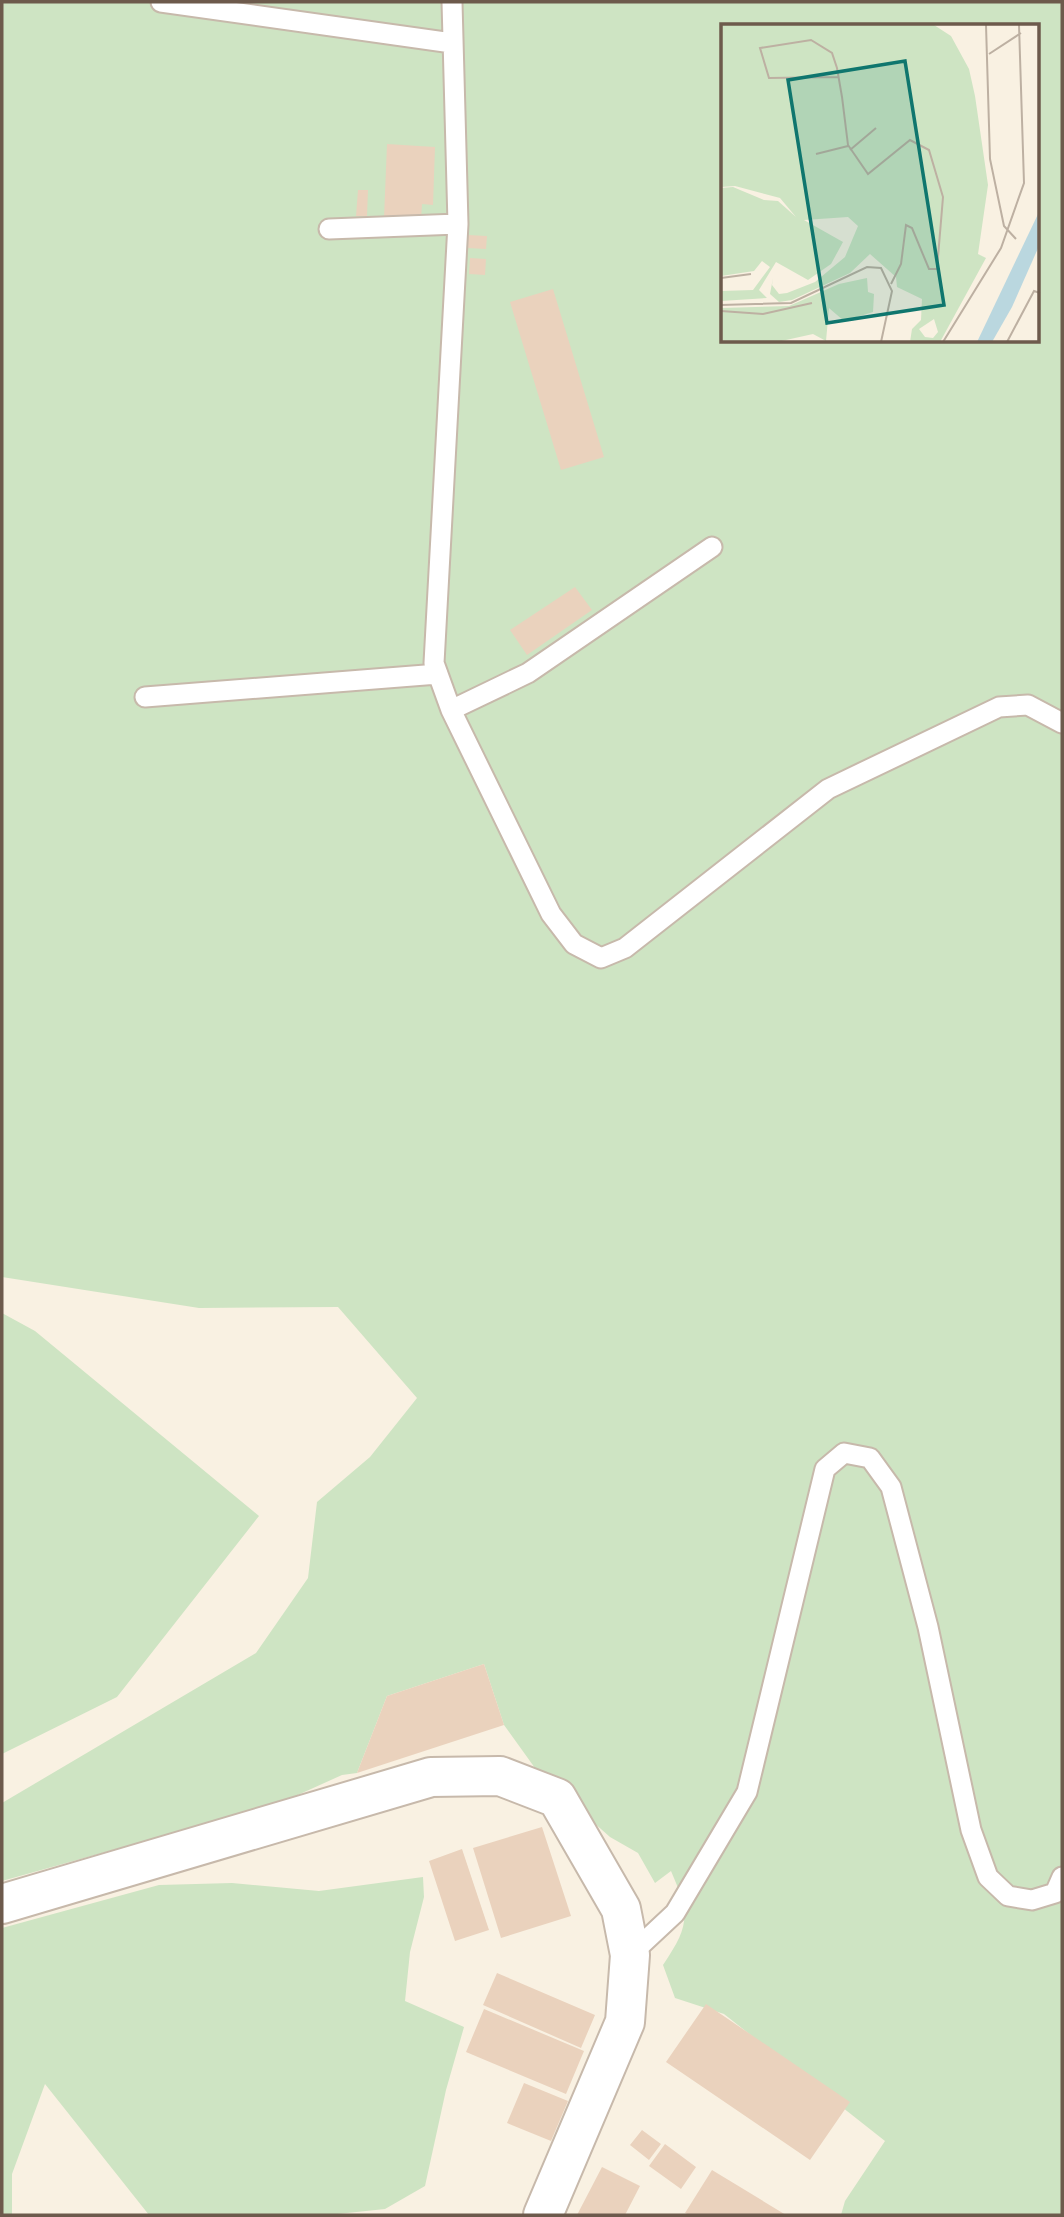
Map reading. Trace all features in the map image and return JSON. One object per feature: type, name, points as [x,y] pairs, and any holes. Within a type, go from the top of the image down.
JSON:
[{"type":"street","points":[[2,1904],[431,1777],[500,1776],[557,1798],[621,1909],[630,1955],[625,2022],[544,2215]]},
{"type":"lane","points":[[162,2],[453,43]]},
{"type":"lane","points":[[452,2],[458,224],[434,663],[451,710],[551,915],[574,944],[601,958],[625,948],[828,789],[999,707],[1028,705],[1062,723]]},
{"type":"lane","points":[[329,229],[458,224]]},
{"type":"lane","points":[[451,710],[528,673],[712,547]]},
{"type":"lane","points":[[145,697],[438,674]]},
{"type":"lane","points":[[630,1955],[674,1913],[747,1792],[825,1469],[844,1453],[870,1458],[891,1487],[928,1627],[971,1830],[988,1877],[1008,1896],[1032,1900],[1055,1893],[1062,1877]]},
{"type":"green space","points":[[2,2],[1062,2],[1062,2215],[841,2215],[845,2201],[885,2141],[724,2014],[675,1998],[663,1965],[678,1940],[684,1910],[671,1871],[655,1883],[638,1853],[610,1837],[540,1775],[504,1725],[484,1664],[387,1696],[357,1773],[342,1775],[280,1803],[2,1881],[2,1803],[256,1653],[308,1578],[317,1502],[370,1457],[417,1398],[338,1307],[199,1308],[2,1277]]},
{"type":"green space","points":[[2,1313],[35,1331],[259,1516],[117,1697],[2,1754]]},
{"type":"green space","points":[[423,1877],[424,1897],[410,1952],[405,2001],[464,2027],[446,2090],[425,2186],[385,2209],[328,2215],[149,2215],[45,2084],[12,2174],[12,2215],[2,2215],[2,1928],[159,1885],[232,1883],[319,1891]]},
{"type":"building","points":[[387,144],[435,147],[433,205],[422,204],[421,220],[384,218]]},
{"type":"building","points":[[358,190],[368,190],[367,216],[356,216]]},
{"type":"building","points":[[468,235],[487,236],[486,249],[467,248]]},
{"type":"building","points":[[470,258],[486,259],[485,275],[469,274]]},
{"type":"building","points":[[553,289],[604,457],[561,470],[510,302]]},
{"type":"building","points":[[575,587],[592,610],[527,655],[510,630]]},
{"type":"building","points":[[484,1664],[504,1725],[357,1773],[387,1696]]},
{"type":"building","points":[[542,1827],[571,1916],[501,1938],[473,1848]]},
{"type":"building","points":[[462,1849],[489,1930],[455,1941],[429,1861]]},
{"type":"building","points":[[497,1973],[595,2015],[581,2048],[483,2005]]},
{"type":"building","points":[[706,2004],[850,2102],[810,2160],[666,2062]]},
{"type":"building","points":[[484,2009],[584,2051],[566,2094],[466,2052]]},
{"type":"building","points":[[524,2083],[568,2101],[551,2141],[507,2123]]},
{"type":"building","points":[[642,2130],[661,2144],[649,2160],[630,2145]]},
{"type":"building","points":[[665,2144],[696,2167],[681,2189],[649,2166]]},
{"type":"building","points":[[602,2167],[640,2186],[625,2215],[577,2215]]},
{"type":"building","points":[[712,2170],[786,2215],[685,2213]]}]
